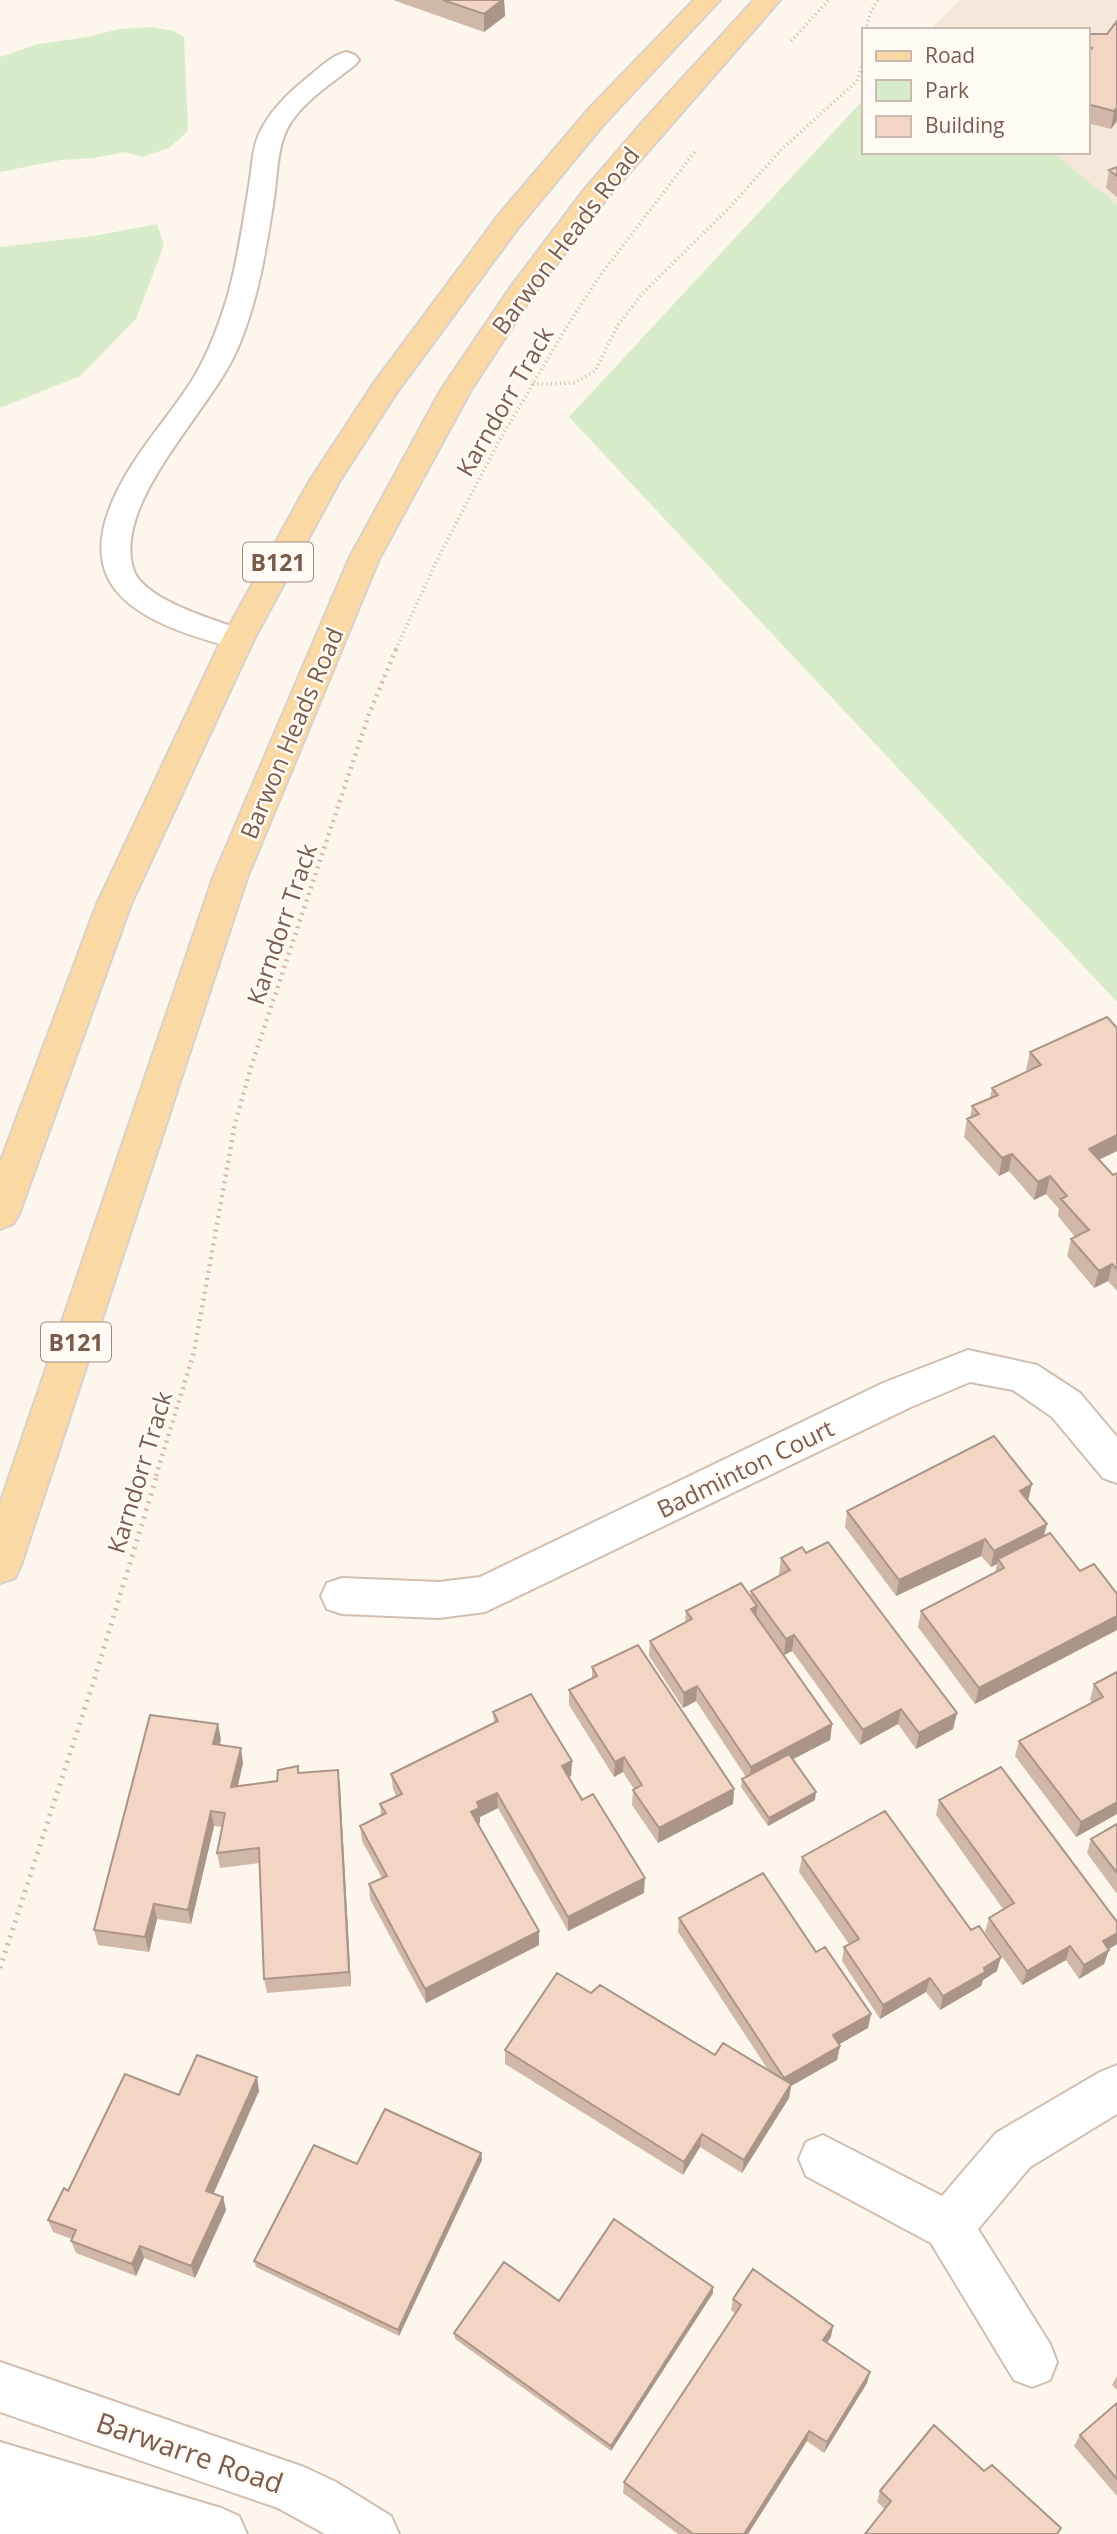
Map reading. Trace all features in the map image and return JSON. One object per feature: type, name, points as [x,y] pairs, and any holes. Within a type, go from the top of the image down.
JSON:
[{"type":"main road","name":"Barwon Heads Road","points":[[0,1214],[114,904],[237,639],[324,482],[384,389],[508,222],[596,117],[708,0]]},
{"type":"main road","name":"Barwon Heads Road","points":[[0,1566],[230,878],[363,559],[456,390],[520,294],[594,196],[646,134],[768,0]]},
{"type":"street","points":[[237,639],[168,612],[132,589],[120,574],[115,557],[115,537],[123,507],[131,492],[207,380],[235,321],[271,135],[276,124],[295,100],[346,60]]},
{"type":"street","name":"Badminton Court","points":[[342,1596],[439,1600],[485,1594],[897,1395],[968,1366],[1023,1376],[1066,1405],[1117,1466]]},
{"type":"street","points":[[948,2226],[1013,2150],[1117,2088]]},
{"type":"street","points":[[823,2159],[948,2226],[1032,2362]]},
{"type":"street","name":"Barwarre Road","points":[[0,2388],[286,2485],[318,2500],[373,2534]]},
{"type":"street","points":[[0,2468],[219,2534]]},
{"type":"street","points":[[0,2517],[219,2534]]},
{"type":"path","points":[[785,47],[829,0]]},
{"type":"path","points":[[866,28],[870,13],[878,0]]},
{"type":"path","points":[[533,384],[580,383],[590,377],[596,371],[618,325],[643,293],[729,208],[781,150],[857,81],[862,65]]},
{"type":"path","name":"Karndorr Track","points":[[0,1968],[94,1680],[194,1352],[235,1124],[251,1067],[369,715],[405,626],[498,443],[599,277],[702,143]]},
{"type":"shaded area","points":[[960,0],[1117,0],[1117,204],[1054,154],[1089,154],[1089,28],[932,28]]},
{"type":"green space","points":[[152,27],[174,31],[184,37],[188,131],[169,148],[142,157],[125,152],[94,158],[61,160],[0,172],[0,57],[38,44],[88,37],[119,29]]},
{"type":"green space","points":[[862,101],[862,154],[1054,154],[1117,204],[1117,1002],[569,417]]},
{"type":"green space","points":[[157,224],[164,245],[136,319],[80,376],[0,408],[0,247],[94,236]]},
{"type":"building","points":[[443,0],[502,0],[484,14]]},
{"type":"building","points":[[1117,21],[1117,107],[1114,111],[1089,105],[1089,52],[1092,48],[1089,47],[1089,34],[1107,34]]},
{"type":"building","points":[[1117,167],[1117,176],[1109,170]]},
{"type":"building","points":[[1107,1017],[1117,1028],[1117,1135],[1089,1149],[1113,1175],[1117,1173],[1117,1269],[1112,1264],[1099,1271],[1071,1239],[1089,1230],[1061,1199],[1067,1196],[1050,1176],[1038,1182],[1012,1154],[1002,1158],[967,1119],[979,1114],[972,1106],[998,1095],[992,1088],[1041,1065],[1030,1052]]},
{"type":"building","points":[[994,1436],[1032,1484],[1020,1491],[1047,1524],[994,1551],[985,1539],[899,1580],[847,1511]]},
{"type":"building","points":[[1050,1533],[1080,1571],[1094,1564],[1117,1594],[1117,1616],[979,1688],[921,1611],[1004,1568],[998,1559]]},
{"type":"building","points":[[828,1542],[957,1713],[919,1733],[901,1709],[863,1730],[794,1635],[786,1639],[751,1591],[790,1570],[781,1558],[802,1547],[806,1553]]},
{"type":"building","points":[[741,1583],[757,1606],[751,1609],[832,1724],[751,1767],[697,1686],[684,1693],[650,1641],[692,1619],[686,1611]]},
{"type":"building","points":[[638,1645],[734,1789],[659,1828],[633,1790],[642,1785],[624,1757],[615,1762],[569,1690],[597,1676],[592,1667]]},
{"type":"building","points":[[1117,1672],[1117,1802],[1081,1822],[1019,1741],[1103,1697],[1094,1684]]},
{"type":"building","points":[[531,1694],[572,1761],[562,1766],[582,1800],[593,1794],[645,1878],[568,1917],[497,1793],[477,1802],[479,1808],[471,1812],[539,1931],[425,1989],[369,1884],[387,1876],[360,1826],[386,1813],[380,1804],[402,1794],[391,1774],[498,1721],[493,1712]]},
{"type":"building","points":[[150,1715],[218,1724],[213,1744],[241,1748],[231,1787],[277,1781],[278,1770],[298,1766],[298,1773],[338,1770],[349,1972],[264,1979],[259,1848],[217,1853],[225,1813],[211,1811],[188,1910],[154,1904],[145,1937],[94,1930]]},
{"type":"building","points":[[789,1754],[816,1792],[769,1818],[742,1779]]},
{"type":"building","points":[[1001,1767],[1117,1922],[1117,1933],[1103,1941],[1109,1950],[1084,1965],[1070,1946],[1027,1971],[989,1918],[1014,1903],[939,1800]]},
{"type":"building","points":[[885,1811],[971,1930],[979,1926],[1001,1957],[984,1968],[985,1972],[943,1996],[930,1978],[883,2005],[844,1947],[859,1939],[802,1857]]},
{"type":"building","points":[[1117,1824],[1117,1873],[1091,1839]]},
{"type":"building","points":[[763,1873],[816,1952],[825,1947],[871,2014],[833,2035],[840,2046],[784,2078],[679,1918]]},
{"type":"building","points":[[557,1973],[591,1993],[600,1985],[715,2055],[723,2043],[791,2084],[744,2160],[702,2134],[684,2162],[505,2050]]},
{"type":"building","points":[[197,2055],[257,2077],[206,2191],[223,2197],[191,2266],[140,2246],[132,2264],[71,2241],[76,2230],[48,2220],[64,2188],[68,2191],[125,2074],[179,2095]]},
{"type":"building","points":[[385,2109],[481,2153],[398,2330],[254,2261],[314,2145],[357,2164]]},
{"type":"building","points":[[614,2219],[713,2287],[611,2446],[454,2333],[504,2262],[559,2301]]},
{"type":"building","points":[[753,2269],[833,2326],[823,2340],[870,2372],[827,2442],[809,2431],[744,2534],[693,2534],[624,2482],[741,2305],[733,2299]]},
{"type":"building","points":[[1117,2403],[1117,2479],[1080,2435]]},
{"type":"building","points":[[934,2425],[984,2471],[992,2465],[1061,2528],[1057,2534],[865,2534],[891,2501],[880,2491]]}]
